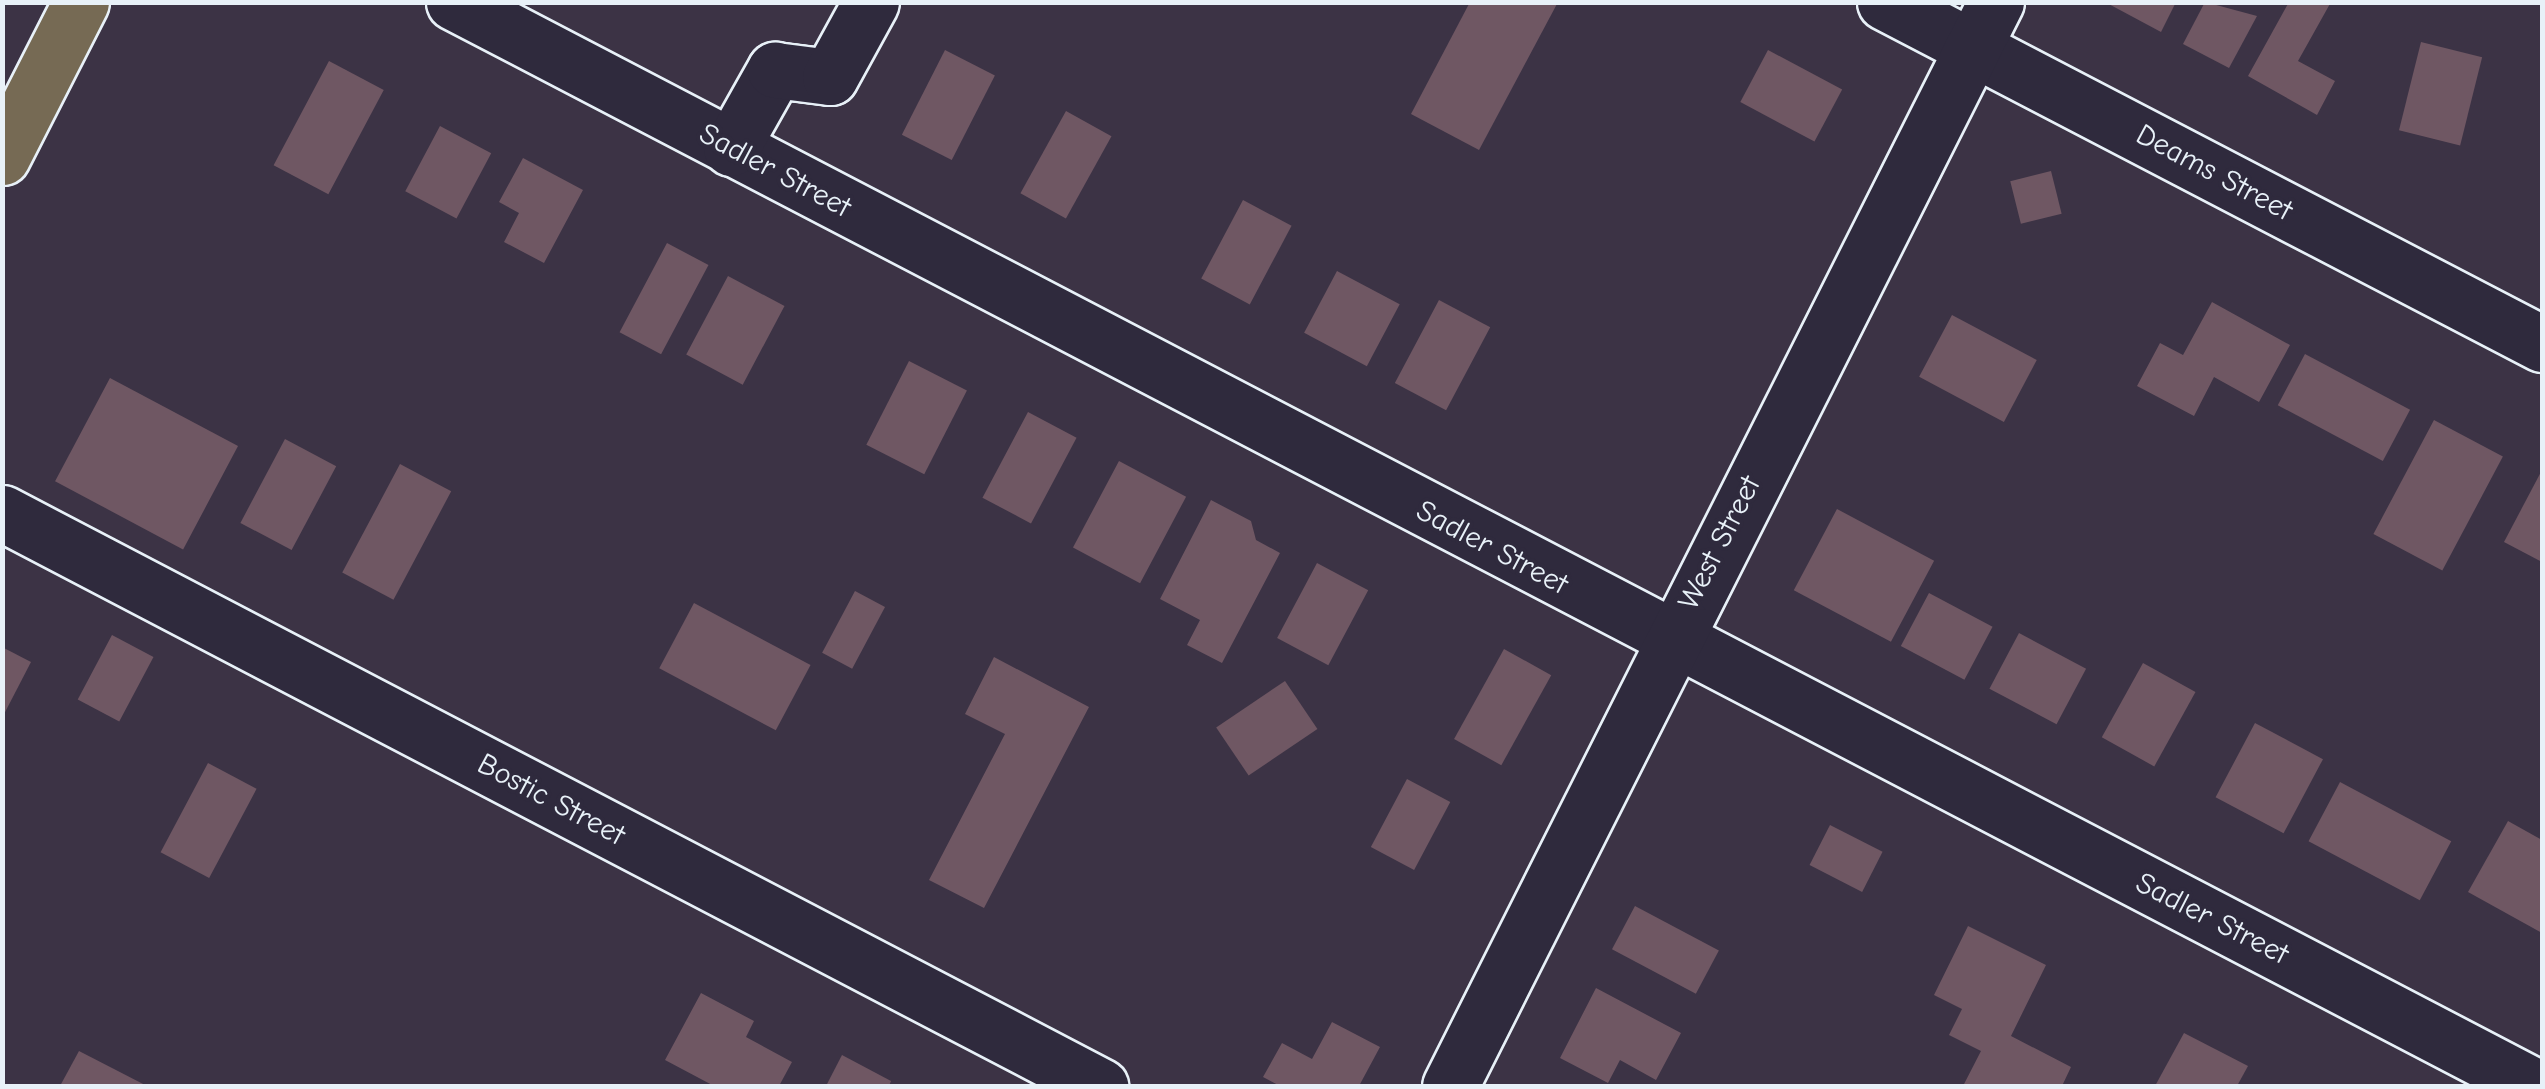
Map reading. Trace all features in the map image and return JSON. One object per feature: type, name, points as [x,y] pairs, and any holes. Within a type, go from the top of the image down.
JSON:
[{"type":"main road","points":[[2,157],[18,90],[81,2]]},
{"type":"street","name":"Sadler Street","points":[[454,2],[1670,640],[2534,1086]]},
{"type":"street","points":[[731,148],[774,70],[830,76],[871,2]]},
{"type":"street","name":"Deams Street","points":[[1885,2],[1985,26],[2542,344]]},
{"type":"street","name":"West Street","points":[[1450,1086],[1670,640],[1985,26]]},
{"type":"street","name":"Bostic Street","points":[[2,513],[1100,1086]]},
{"type":"building","points":[[1470,2],[1558,2],[1479,150],[1411,114]]},
{"type":"building","points":[[2105,2],[2176,2],[2161,32]]},
{"type":"building","points":[[2205,2],[2257,16],[2229,68],[2183,44]]},
{"type":"building","points":[[2289,2],[2331,2],[2298,61],[2335,81],[2317,115],[2248,76]]},
{"type":"building","points":[[2421,42],[2482,57],[2460,146],[2399,130]]},
{"type":"building","points":[[945,50],[995,75],[952,160],[902,135]]},
{"type":"building","points":[[1768,50],[1842,89],[1814,142],[1740,102]]},
{"type":"building","points":[[329,61],[384,90],[328,194],[274,165]]},
{"type":"building","points":[[1066,111],[1111,136],[1066,218],[1020,193]]},
{"type":"building","points":[[440,126],[491,153],[456,219],[405,191]]},
{"type":"building","points":[[523,158],[583,190],[544,263],[504,242],[519,213],[499,202]]},
{"type":"building","points":[[2051,171],[2062,214],[2021,224],[2010,181]]},
{"type":"building","points":[[1243,200],[1292,226],[1250,304],[1201,279]]},
{"type":"building","points":[[667,243],[708,265],[661,354],[620,332]]},
{"type":"building","points":[[1337,271],[1400,304],[1367,366],[1304,333]]},
{"type":"building","points":[[728,276],[785,306],[743,385],[686,355]]},
{"type":"building","points":[[1439,300],[1490,327],[1446,410],[1395,383]]},
{"type":"building","points":[[2212,302],[2290,345],[2259,402],[2214,377],[2194,416],[2137,386],[2160,343],[2183,355]]},
{"type":"building","points":[[1952,315],[2037,360],[2004,422],[1919,377]]},
{"type":"building","points":[[2305,354],[2410,410],[2383,461],[2278,405]]},
{"type":"building","points":[[909,361],[967,391],[924,474],[866,445]]},
{"type":"building","points":[[110,378],[238,446],[183,549],[55,481]]},
{"type":"building","points":[[1028,412],[1077,438],[1031,523],[982,498]]},
{"type":"building","points":[[2434,420],[2503,457],[2442,571],[2373,534]]},
{"type":"building","points":[[285,439],[336,466],[292,550],[240,523]]},
{"type":"building","points":[[1119,461],[1186,497],[1140,583],[1073,548]]},
{"type":"building","points":[[400,464],[451,491],[393,600],[342,573]]},
{"type":"building","points":[[2542,470],[2542,562],[2504,542]]},
{"type":"building","points":[[1211,500],[1251,521],[1256,540],[1280,553],[1222,663],[1187,645],[1200,620],[1160,599]]},
{"type":"building","points":[[1837,509],[1934,561],[1891,642],[1794,590]]},
{"type":"building","points":[[1317,563],[1368,590],[1328,665],[1277,638]]},
{"type":"building","points":[[855,591],[885,607],[852,669],[822,653]]},
{"type":"building","points":[[1929,593],[1993,627],[1964,680],[1901,646]]},
{"type":"building","points":[[694,603],[811,665],[776,730],[659,668]]},
{"type":"building","points":[[2019,633],[2086,669],[2057,724],[1989,689]]},
{"type":"building","points":[[112,635],[153,657],[119,722],[78,699]]},
{"type":"building","points":[[2,647],[31,662],[2,718]]},
{"type":"building","points":[[1504,649],[1551,675],[1501,765],[1454,739]]},
{"type":"building","points":[[994,657],[1089,707],[984,908],[929,880],[1005,734],[965,714]]},
{"type":"building","points":[[2143,663],[2195,692],[2154,766],[2102,737]]},
{"type":"building","points":[[1285,681],[1317,729],[1249,775],[1216,727]]},
{"type":"building","points":[[2255,723],[2323,759],[2284,833],[2216,797]]},
{"type":"building","points":[[208,763],[257,789],[209,878],[161,852]]},
{"type":"building","points":[[1407,779],[1450,802],[1414,870],[1371,847]]},
{"type":"building","points":[[2340,782],[2451,841],[2420,900],[2309,841]]},
{"type":"building","points":[[2508,821],[2542,840],[2542,933],[2468,892]]},
{"type":"building","points":[[1830,825],[1883,852],[1862,892],[1810,865]]},
{"type":"building","points":[[1635,906],[1719,951],[1696,994],[1612,949]]},
{"type":"building","points":[[1968,926],[2046,965],[2011,1036],[2071,1067],[2062,1086],[1963,1086],[1981,1051],[1949,1035],[1962,1009],[1934,995]]},
{"type":"building","points":[[1596,988],[1681,1033],[1656,1080],[1620,1060],[1608,1083],[1560,1058]]},
{"type":"building","points":[[701,993],[754,1021],[746,1037],[792,1062],[779,1086],[714,1086],[665,1060]]},
{"type":"building","points":[[1332,1022],[1380,1047],[1359,1086],[1280,1086],[1263,1077],[1282,1043],[1312,1059]]},
{"type":"building","points":[[2184,1033],[2248,1066],[2237,1086],[2155,1086]]},
{"type":"building","points":[[79,1051],[147,1086],[60,1086]]},
{"type":"building","points":[[842,1055],[891,1081],[889,1086],[826,1086]]}]
